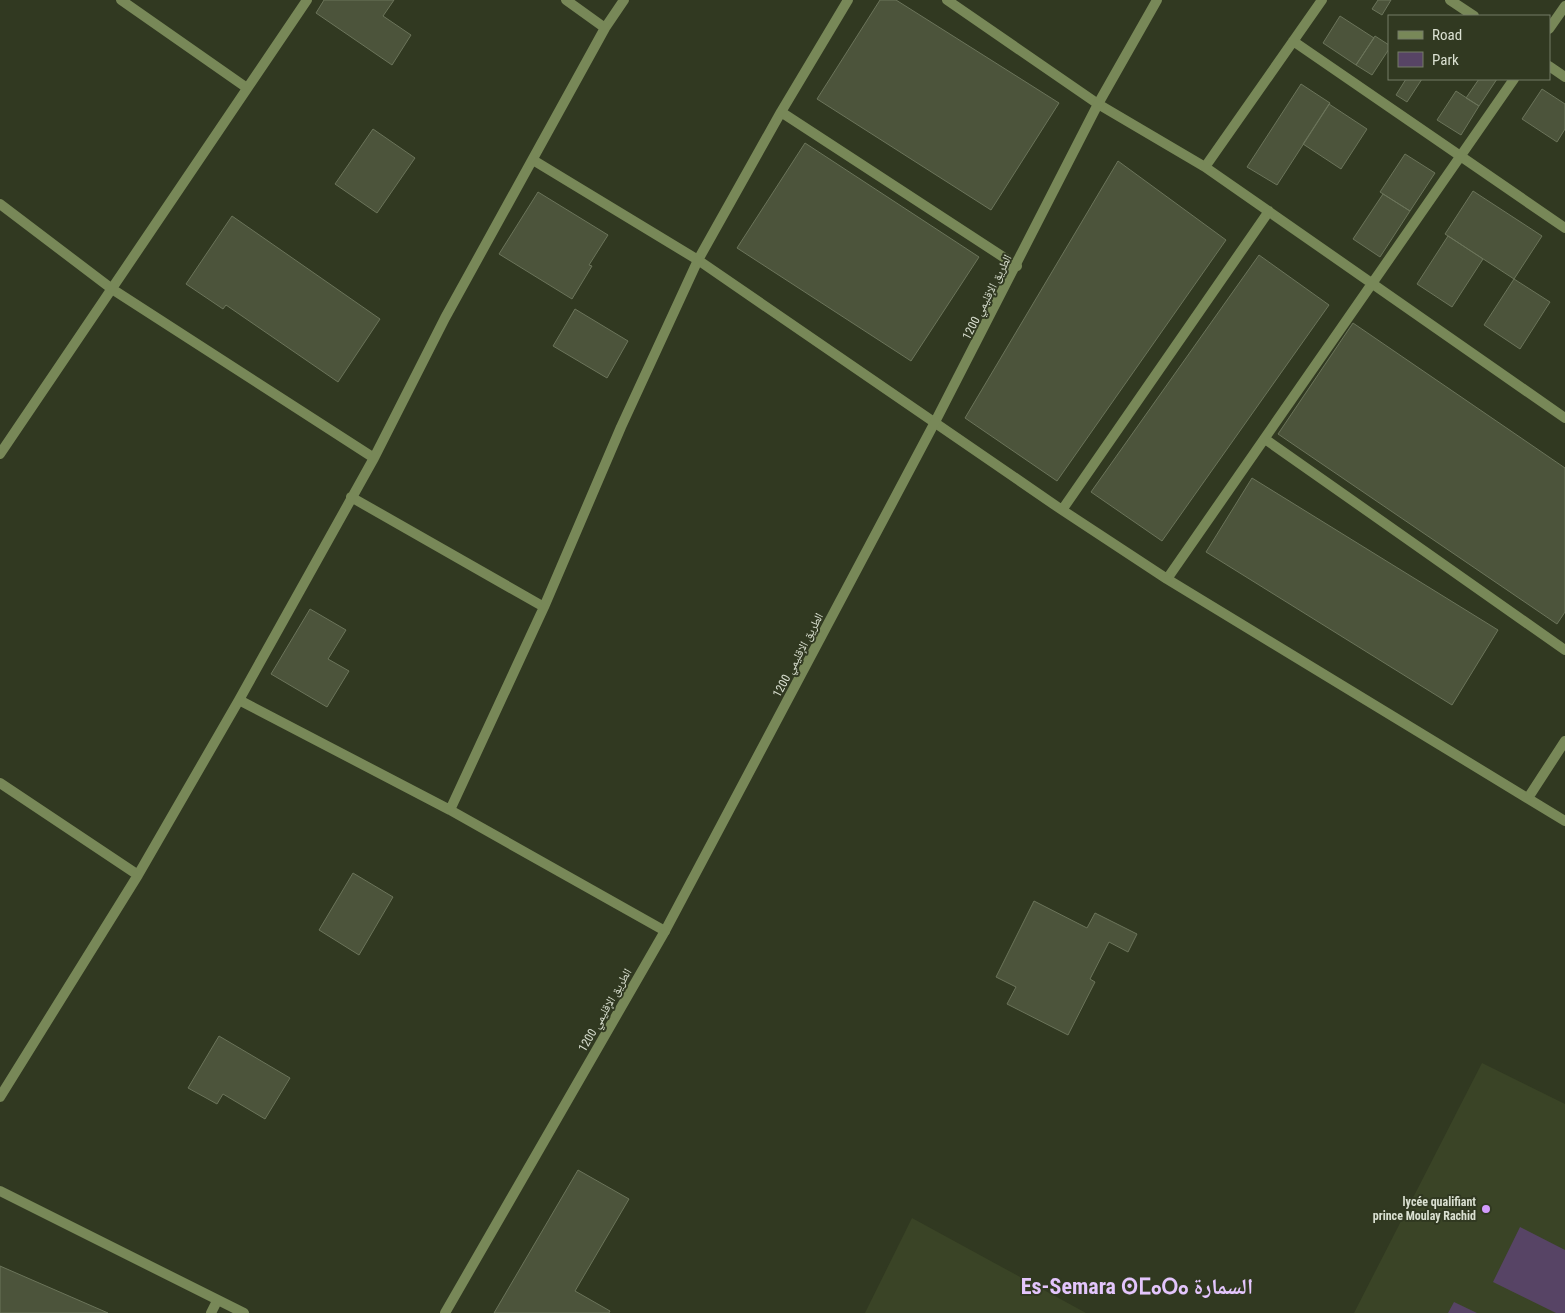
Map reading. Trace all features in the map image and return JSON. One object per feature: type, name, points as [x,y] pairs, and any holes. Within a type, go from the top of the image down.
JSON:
[{"type":"street","points":[[121,0],[247,88]]},
{"type":"street","points":[[0,454],[307,0]]},
{"type":"street","points":[[566,0],[605,28]]},
{"type":"street","points":[[0,1097],[138,875],[239,700],[374,458],[445,318],[605,28],[624,0]]},
{"type":"street","points":[[450,810],[544,607],[621,427],[698,260],[781,112],[848,0]]},
{"type":"street","points":[[947,0],[1098,104],[1204,167],[1565,418]]},
{"type":"street","name":"الطريق الإقليمي 1200","points":[[445,1313],[665,931],[1017,266],[1098,104],[1157,0]]},
{"type":"street","points":[[1204,167],[1322,0]]},
{"type":"street","points":[[1450,0],[1472,15]]},
{"type":"street","points":[[1550,28],[1565,6]]},
{"type":"street","points":[[1293,41],[1565,228]]},
{"type":"street","points":[[1550,67],[1565,77]]},
{"type":"street","points":[[1168,579],[1513,80]]},
{"type":"street","points":[[781,112],[1017,266]]},
{"type":"street","points":[[532,160],[698,260],[1062,510],[1168,579],[1565,821]]},
{"type":"street","points":[[0,204],[112,288],[374,458]]},
{"type":"street","points":[[1062,510],[1270,212]]},
{"type":"street","points":[[1265,439],[1565,650]]},
{"type":"street","points":[[352,497],[544,607]]},
{"type":"street","points":[[239,700],[450,810],[665,931]]},
{"type":"street","points":[[1528,798],[1565,741]]},
{"type":"street","points":[[0,783],[138,875]]},
{"type":"street","points":[[0,1192],[244,1313]]},
{"type":"street","points":[[211,1313],[217,1301]]},
{"type":"shaded area","name":"lycée qualifiant prince Moulay Rachid","points":[[1482,1063],[1565,1104],[1565,1313],[1354,1313]]},
{"type":"shaded area","points":[[912,1218],[1086,1313],[865,1313]]},
{"type":"green space","points":[[1520,1227],[1565,1250],[1565,1313],[1556,1313],[1493,1282]]},
{"type":"green space","points":[[1454,1302],[1477,1313],[1448,1313]]},
{"type":"building","points":[[324,0],[394,0],[383,16],[411,35],[392,65],[316,13]]},
{"type":"building","points":[[880,0],[896,0],[1059,103],[991,210],[817,99]]},
{"type":"building","points":[[1378,0],[1391,0],[1382,15],[1372,9]]},
{"type":"building","points":[[1340,16],[1374,38],[1356,65],[1323,43]]},
{"type":"building","points":[[1375,36],[1388,44],[1388,51],[1372,75],[1356,65]]},
{"type":"building","points":[[1405,80],[1421,80],[1407,102],[1396,95]]},
{"type":"building","points":[[1478,80],[1496,80],[1479,106],[1466,98]]},
{"type":"building","points":[[1301,84],[1330,103],[1277,185],[1247,167]]},
{"type":"building","points":[[1542,89],[1565,104],[1565,129],[1557,142],[1522,119]]},
{"type":"building","points":[[1456,91],[1479,106],[1461,135],[1437,120]]},
{"type":"building","points":[[1329,104],[1367,129],[1341,169],[1303,144]]},
{"type":"building","points":[[373,129],[415,158],[377,213],[335,184]]},
{"type":"building","points":[[805,143],[979,257],[911,361],[737,248]]},
{"type":"building","points":[[1405,154],[1435,173],[1410,211],[1380,192]]},
{"type":"building","points":[[1118,161],[1226,240],[1057,481],[965,418]]},
{"type":"building","points":[[1473,191],[1542,236],[1514,279],[1445,234]]},
{"type":"building","points":[[538,192],[608,235],[589,265],[592,266],[572,299],[499,254]]},
{"type":"building","points":[[1383,194],[1410,211],[1380,257],[1353,239]]},
{"type":"building","points":[[232,216],[380,319],[338,382],[226,305],[223,309],[186,284]]},
{"type":"building","points":[[1448,236],[1483,259],[1452,307],[1417,284]]},
{"type":"building","points":[[1259,255],[1329,305],[1162,541],[1091,492]]},
{"type":"building","points":[[1514,279],[1550,302],[1520,349],[1484,325]]},
{"type":"building","points":[[575,309],[628,341],[607,378],[553,346]]},
{"type":"building","points":[[1353,323],[1565,468],[1565,612],[1557,624],[1278,434]]},
{"type":"building","points":[[1252,478],[1498,630],[1452,705],[1206,552]]},
{"type":"building","points":[[310,609],[346,630],[328,659],[349,671],[327,707],[271,674]]},
{"type":"building","points":[[353,873],[393,897],[359,955],[319,930]]},
{"type":"building","points":[[1034,901],[1087,928],[1095,913],[1137,934],[1128,952],[1109,942],[1090,979],[1095,982],[1068,1035],[1007,1004],[1016,987],[996,977]]},
{"type":"building","points":[[219,1036],[290,1078],[265,1119],[223,1094],[217,1104],[188,1088]]},
{"type":"building","points":[[578,1170],[629,1199],[575,1291],[610,1311],[609,1313],[494,1313]]},
{"type":"building","points":[[0,1266],[108,1313],[0,1313]]},
{"type":"place","name":"lycée qualifiant prince Moulay Rachid","points":[[1486,1209]]},
{"type":"district","name":"Es-Semara ⵙⵎⴰⵔⴰ السمارة","points":[[1137,1286]]}]
